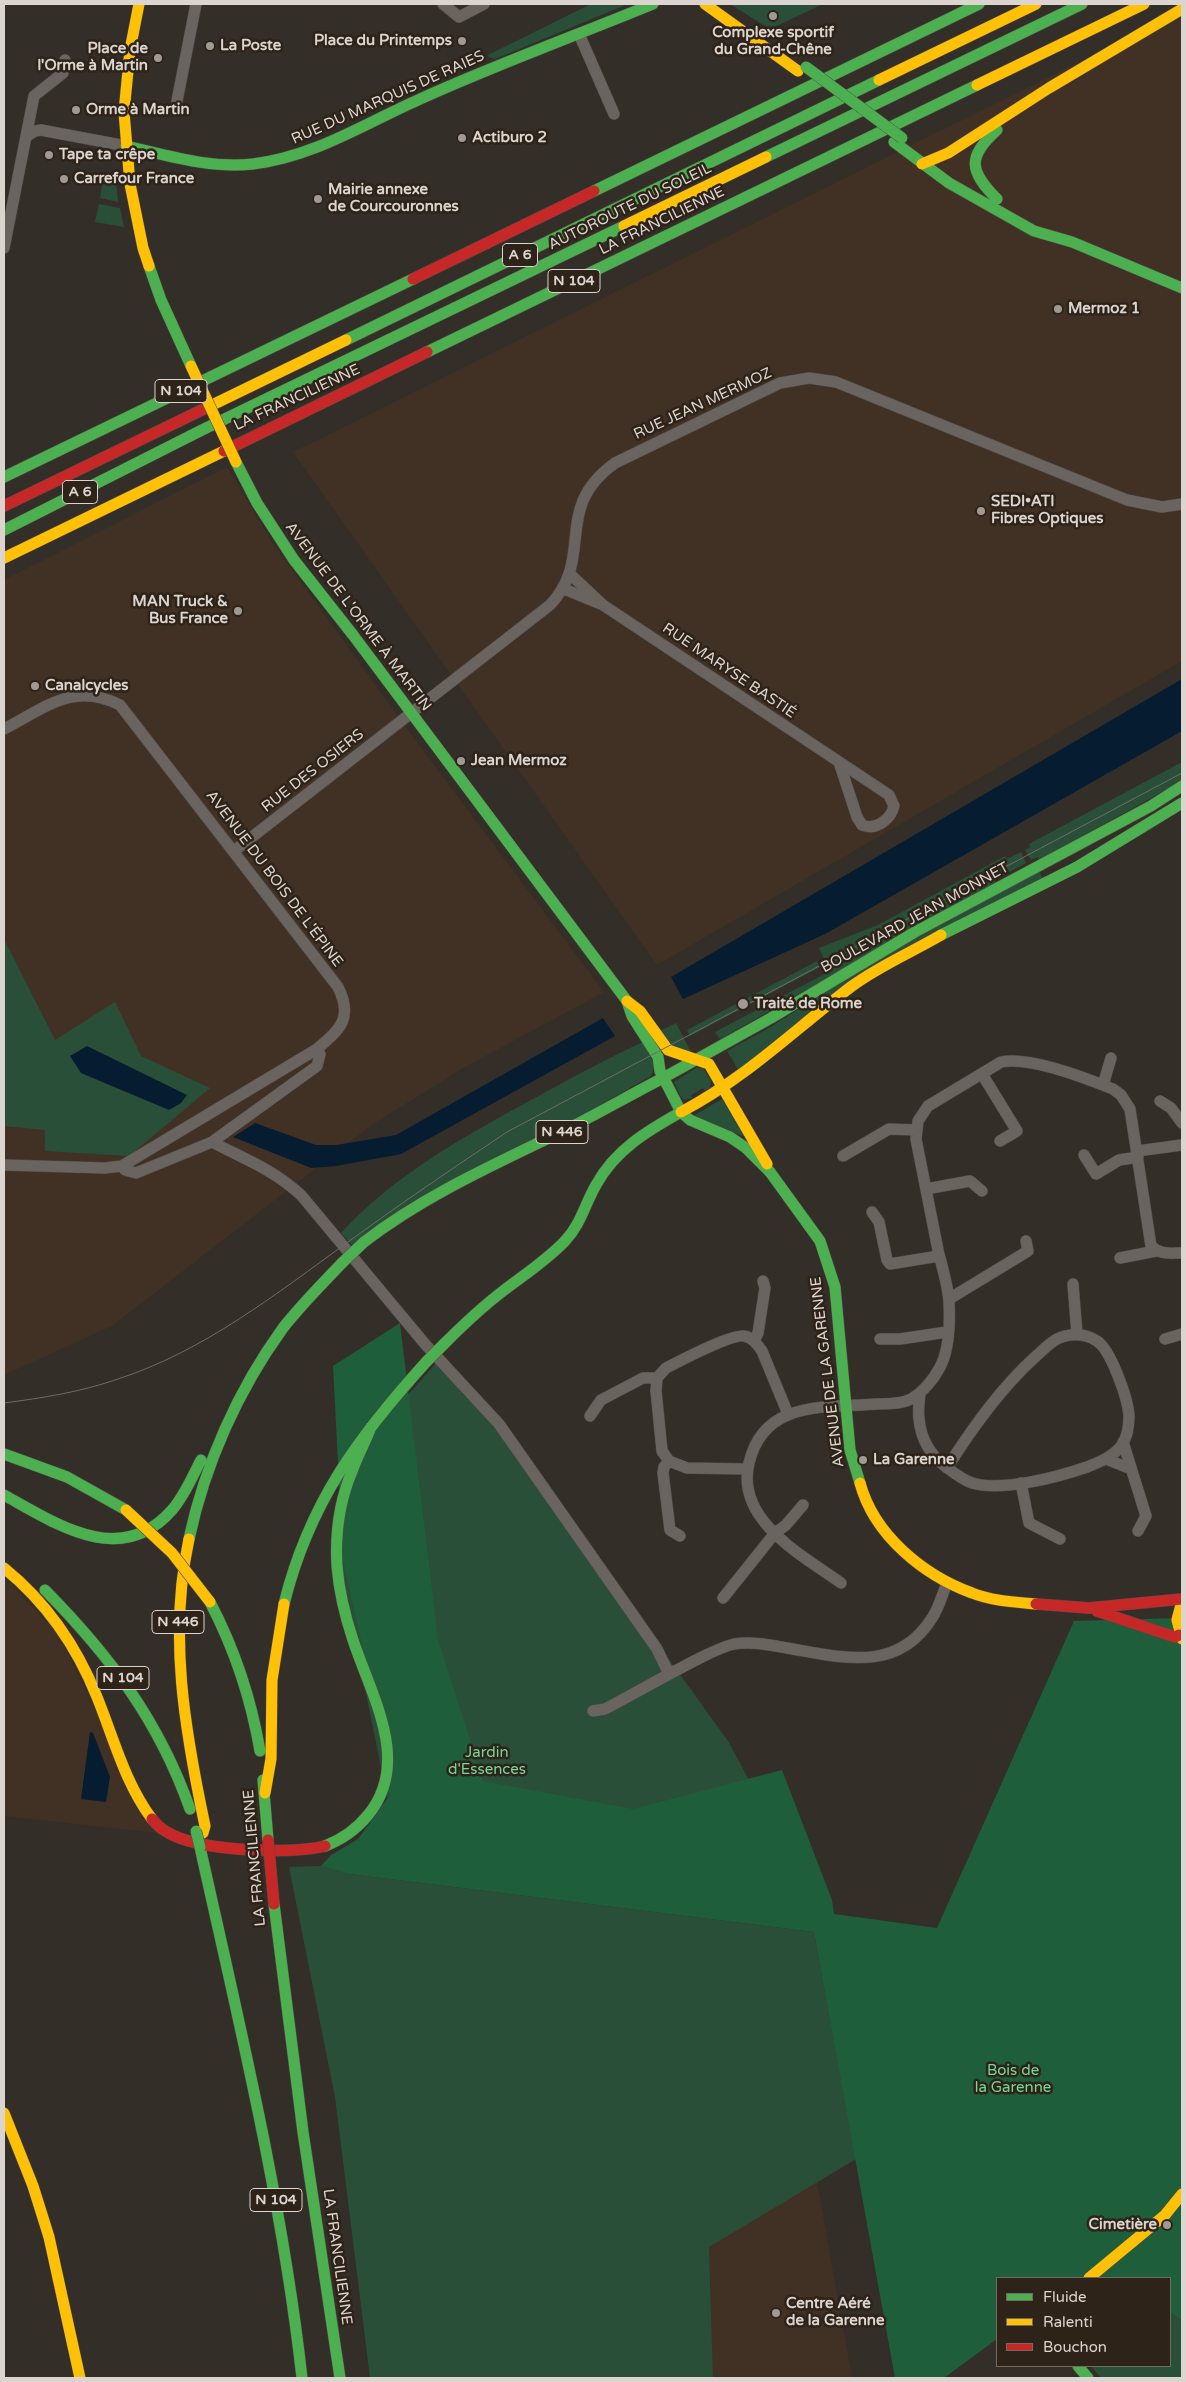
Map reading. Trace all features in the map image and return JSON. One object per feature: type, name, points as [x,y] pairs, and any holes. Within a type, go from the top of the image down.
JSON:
[{"type":"main road","name":"AVENUE DE L'ORME À MARTIN","points":[[139,4],[130,50],[128,88],[124,112],[133,204],[142,248],[161,300],[236,462],[258,503],[294,560],[627,1001],[640,1011],[668,1050],[676,1054],[698,1059]]},
{"type":"main road","name":"RUE DU MARQUIS DE RAIES","points":[[126,146],[229,166],[276,161],[302,154],[420,99],[653,4]]},
{"type":"main road","points":[[705,4],[802,69]]},
{"type":"main road","points":[[720,4],[802,69],[898,140],[949,183],[1034,231],[1072,242],[1182,288]]},
{"type":"main road","name":"N 104","points":[[4,477],[979,4]]},
{"type":"main road","name":"AUTOROUTE DU SOLEIL","points":[[4,506],[1036,4]]},
{"type":"main road","name":"AUTOROUTE DU SOLEIL","points":[[4,530],[210,426],[1082,4]]},
{"type":"main road","name":"LA FRANCILIENNE","points":[[4,558],[1144,4]]},
{"type":"main road","points":[[926,162],[948,153],[1049,88],[1182,10]]},
{"type":"main road","points":[[997,199],[977,177],[974,162],[977,152],[988,137],[1049,88]]},
{"type":"main road","points":[[926,162],[997,199],[1072,242]]},
{"type":"main road","name":"BOULEVARD JEAN MONNET","points":[[663,1078],[778,1014],[908,936],[1143,810],[1182,786]]},
{"type":"main road","points":[[265,1793],[270,1779],[271,1697],[276,1644],[283,1609],[295,1570],[308,1536],[338,1472],[359,1441],[427,1361],[468,1320],[525,1275],[574,1232],[597,1182],[607,1167],[643,1132],[723,1089],[854,984],[963,922],[1077,868],[1182,803]]},
{"type":"main road","name":"AVENUE DE L'ORME À MARTIN","points":[[627,1001],[632,1016],[658,1057],[663,1078],[681,1112]]},
{"type":"main road","points":[[698,1059],[709,1064],[766,1158],[770,1172]]},
{"type":"main road","name":"N 446","points":[[200,1832],[205,1826],[192,1769],[182,1705],[177,1641],[179,1597],[187,1541],[197,1501],[212,1458],[228,1423],[264,1357],[290,1319],[342,1263],[388,1222],[459,1181],[560,1133],[663,1078]]},
{"type":"main road","points":[[681,1112],[690,1120],[730,1137],[746,1148],[770,1172]]},
{"type":"main road","name":"AVENUE DE LA GARENNE","points":[[770,1172],[820,1241],[831,1269],[840,1325],[850,1450],[854,1470],[869,1510],[878,1524],[905,1554],[928,1572],[947,1583],[973,1594],[997,1600],[1089,1608]]},
{"type":"main road","points":[[4,1495],[90,1537],[115,1542],[135,1538],[159,1525],[173,1510],[214,1434],[228,1423]]},
{"type":"main road","points":[[4,1568],[44,1606],[72,1644],[96,1694],[136,1798],[154,1822],[176,1837],[246,1848],[294,1851],[313,1849],[330,1844],[355,1830],[374,1809],[386,1779],[389,1763],[386,1731],[353,1641],[340,1589],[337,1565],[340,1516],[345,1492],[372,1427]]},
{"type":"main road","name":"LA FRANCILIENNE","points":[[4,1454],[77,1480],[126,1510],[156,1535],[184,1565],[210,1602],[236,1653],[252,1699],[265,1793],[274,1904],[303,2132],[340,2378]]},
{"type":"main road","name":"N 104","points":[[4,1558],[40,1585],[82,1625],[121,1674],[165,1747],[200,1832],[200,1847],[213,1898],[267,2153],[293,2296],[302,2378]]},
{"type":"main road","points":[[1182,1600],[1176,1616],[1181,1637],[1168,1635],[1128,1619],[1089,1608],[1182,1600]]},
{"type":"main road","points":[[4,2113],[34,2186],[49,2236],[80,2378]]},
{"type":"main road","points":[[1090,2277],[1136,2242],[1165,2215],[1182,2194]]},
{"type":"main road","points":[[1079,2367],[1088,2378]]},
{"type":"street","points":[[177,101],[196,4]]},
{"type":"street","points":[[443,4],[459,17],[484,4]]},
{"type":"street","points":[[579,34],[614,114]]},
{"type":"street","points":[[4,248],[34,96],[63,73],[65,60]]},
{"type":"street","points":[[27,136],[35,131],[42,130],[126,146]]},
{"type":"street","points":[[4,188],[16,191]]},
{"type":"street","name":"RUE JEAN MERMOZ","points":[[411,715],[537,617],[564,589],[570,574],[579,505],[585,493],[603,471],[614,463],[756,394],[797,379],[824,379],[847,386],[1127,500],[1162,506],[1182,504]]},
{"type":"street","name":"RUE MARYSE BASTIÉ","points":[[570,574],[603,604],[889,795],[894,806],[888,819],[873,827],[862,825],[857,816],[839,762]]},
{"type":"street","name":"RUE MARYSE BASTIÉ","points":[[564,589],[603,604]]},
{"type":"street","name":"AVENUE DU BOIS DE L'ÉPINE","points":[[4,729],[72,695],[96,695],[120,705],[289,921],[343,996],[345,1008],[340,1029],[317,1049],[122,1166]]},
{"type":"street","name":"RUE DES OSIERS","points":[[234,851],[411,715]]},
{"type":"street","points":[[4,1165],[105,1168],[122,1166],[125,1170],[136,1173],[212,1142],[317,1066],[320,1054],[317,1049]]},
{"type":"street","points":[[1103,1085],[1111,1058]]},
{"type":"street","points":[[841,1583],[775,1533],[752,1506],[747,1485],[747,1469],[754,1447],[761,1437],[777,1421],[788,1414],[812,1408],[902,1402],[920,1393],[940,1368],[947,1332],[949,1299],[916,1130],[922,1113],[928,1106],[1001,1062],[1018,1060],[1103,1085],[1121,1095],[1130,1109],[1149,1238],[1151,1246],[1156,1251]]},
{"type":"street","points":[[982,1074],[1017,1131],[1000,1141]]},
{"type":"street","points":[[1160,1101],[1170,1108],[1182,1123]]},
{"type":"street","points":[[843,1156],[889,1129],[916,1130]]},
{"type":"street","points":[[212,1142],[262,1165],[284,1180],[301,1195],[425,1344],[499,1424],[657,1649],[669,1674]]},
{"type":"street","points":[[1084,1155],[1096,1174],[1119,1160],[1137,1154],[1182,1145]]},
{"type":"street","points":[[926,1189],[970,1181],[982,1191]]},
{"type":"street","points":[[872,1212],[879,1222],[887,1260],[890,1264],[940,1256]]},
{"type":"street","points":[[949,1299],[1028,1251],[1026,1241]]},
{"type":"street","points":[[1120,1258],[1156,1251],[1182,1253]]},
{"type":"street","points":[[754,1341],[758,1333],[765,1288],[763,1282]]},
{"type":"street","points":[[1073,1284],[1077,1334]]},
{"type":"street","points":[[880,1339],[900,1339],[947,1332]]},
{"type":"street","points":[[920,1393],[919,1418],[926,1446],[947,1468],[973,1483],[1021,1483],[1072,1472],[1106,1459],[1123,1442],[1128,1428],[1128,1406],[1109,1356],[1097,1341],[1077,1334],[1058,1338],[1021,1370],[976,1423],[947,1468]]},
{"type":"street","points":[[1165,1339],[1182,1334]]},
{"type":"street","points":[[747,1469],[687,1468],[669,1461],[662,1450],[656,1391],[657,1378],[666,1368],[736,1336],[743,1336],[754,1341],[762,1351],[788,1414]]},
{"type":"street","points":[[590,1416],[601,1400],[644,1378],[657,1378]]},
{"type":"street","points":[[902,1402],[919,1418]]},
{"type":"street","points":[[1123,1442],[1146,1516],[1138,1531]]},
{"type":"street","points":[[1106,1459],[1131,1469]]},
{"type":"street","points":[[669,1461],[663,1473],[670,1530],[680,1536]]},
{"type":"street","points":[[1021,1483],[1029,1523],[1060,1539]]},
{"type":"street","points":[[723,1598],[775,1533],[786,1525],[803,1505]]},
{"type":"street","points":[[593,1711],[605,1709],[680,1668],[727,1646],[751,1643],[843,1658],[878,1657],[908,1644],[921,1633],[933,1617],[947,1583]]},
{"type":"shaded area","points":[[1182,11],[1182,661],[657,965],[293,452]]},
{"type":"shaded area","points":[[227,467],[272,542],[402,722],[604,992],[465,1067],[373,1124],[112,1326],[4,1375],[4,580]]},
{"type":"shaded area","points":[[4,1577],[58,1634],[157,1833],[4,1816]]},
{"type":"shaded area","name":"Centre Aéré de la Garenne","points":[[817,2181],[852,2378],[713,2378],[709,2247]]},
{"type":"green space","points":[[591,4],[628,4],[495,59],[489,57],[488,55]]},
{"type":"green space","name":"Complexe sportif du Grand-Chêne","points":[[730,4],[823,4],[770,29]]},
{"type":"green space","points":[[103,180],[116,183],[118,202],[100,198]]},
{"type":"green space","points":[[99,204],[120,208],[124,227],[95,222]]},
{"type":"green space","points":[[1182,762],[1182,781],[1039,860],[1038,857],[1031,860],[1025,850],[1030,847],[1029,844]]},
{"type":"green space","points":[[1021,852],[1026,863],[994,880],[996,883],[720,1039],[715,1032],[830,971],[819,948],[878,925],[1005,856],[1007,859]]},
{"type":"green space","points":[[1039,871],[1043,879],[960,919],[739,1071],[727,1051],[769,1028],[882,956]]},
{"type":"green space","points":[[4,939],[55,1040],[115,1002],[141,1056],[210,1088],[129,1156],[45,1151],[45,1130],[4,1126]]},
{"type":"green space","points":[[817,961],[820,967],[690,1036],[687,1030]]},
{"type":"green space","points":[[676,1023],[692,1054],[677,1050],[660,1031]]},
{"type":"green space","points":[[643,1042],[655,1066],[651,1076],[352,1245],[341,1233],[383,1193],[455,1143],[572,1078]]},
{"type":"green space","points":[[696,1068],[703,1068],[711,1081],[710,1088],[705,1091],[703,1088],[691,1095],[692,1098],[684,1100],[674,1082]]},
{"type":"green space","points":[[722,1099],[748,1138],[693,1116]]},
{"type":"green space","name":"Bois de la Garenne","points":[[400,1323],[438,1639],[483,1781],[633,1809],[782,1770],[832,1900],[834,1914],[937,1928],[1074,1621],[1182,1618],[1182,2321],[1171,2313],[1171,2277],[996,2277],[996,2340],[944,2378],[895,2378],[814,1932],[349,1874],[321,1866],[331,1855],[358,1839],[390,1795],[361,1641],[343,1560],[333,1366]]},
{"type":"green space","name":"Jardin d'Essences","points":[[439,1360],[499,1424],[728,1741],[814,1901],[400,1860],[339,1562],[388,1417]]},
{"type":"green space","points":[[321,1866],[349,1874],[814,1932],[856,2159],[709,2247],[713,2378],[370,2378],[335,2097],[289,1867]]},
{"type":"green space","points":[[1171,2313],[1182,2321],[1182,2378],[1101,2378],[1092,2367],[1171,2367]]},
{"type":"water","points":[[1182,679],[1182,731],[825,934],[683,999],[671,977]]},
{"type":"water","points":[[603,1018],[615,1036],[401,1154],[336,1166],[311,1168],[233,1137],[255,1123],[316,1145],[336,1145],[396,1135]]},
{"type":"water","points":[[87,1046],[187,1095],[181,1103],[169,1110],[81,1073],[70,1056]]},
{"type":"water","points":[[90,1732],[93,1733],[110,1777],[106,1802],[81,1799]]},
{"type":"tram line","points":[[4,1403],[61,1394],[104,1384],[150,1367],[210,1337],[266,1301],[407,1200],[507,1132],[1182,773]]},
{"type":"traffic: fast","points":[[126,146],[221,165],[253,164],[275,160],[317,147],[447,87],[653,4]]},
{"type":"traffic: fast","points":[[594,191],[979,4]]},
{"type":"traffic: fast","points":[[766,157],[1082,4]]},
{"type":"traffic: fast","points":[[806,67],[902,138]]},
{"type":"traffic: fast","points":[[346,340],[879,80]]},
{"type":"traffic: fast","points":[[427,352],[977,85]]},
{"type":"traffic: fast","points":[[997,130],[980,148],[975,164],[981,180],[997,199]]},
{"type":"traffic: fast","points":[[894,142],[949,183],[1034,231],[1072,242],[1182,288]]},
{"type":"traffic: fast","points":[[4,530],[202,430],[624,226]]},
{"type":"traffic: fast","points":[[149,266],[161,300],[191,366]]},
{"type":"traffic: fast","points":[[4,477],[413,279]]},
{"type":"traffic: fast","points":[[236,462],[257,503],[294,560],[353,635],[627,1001]]},
{"type":"traffic: fast","points":[[663,1078],[771,1018],[915,932],[1151,806],[1182,786]]},
{"type":"traffic: fast","points":[[941,935],[1077,867],[1182,803]]},
{"type":"traffic: fast","points":[[627,1001],[632,1016],[658,1057],[660,1071],[681,1112],[690,1120],[730,1137],[746,1148],[770,1172],[820,1241],[835,1287],[850,1450],[860,1483]]},
{"type":"traffic: fast","points":[[364,1242],[387,1225],[434,1196],[663,1078]]},
{"type":"traffic: fast","points":[[444,1344],[488,1303],[543,1261],[565,1241],[575,1228],[592,1192],[604,1173],[622,1152],[644,1134],[681,1112]]},
{"type":"traffic: fast","points":[[342,1263],[364,1242]]},
{"type":"traffic: fast","points":[[189,1539],[204,1483],[225,1429],[238,1402],[283,1328],[342,1263]]},
{"type":"traffic: fast","points":[[427,1361],[444,1344]]},
{"type":"traffic: fast","points":[[284,1604],[294,1568],[307,1534],[339,1473],[379,1417],[427,1361]]},
{"type":"traffic: fast","points":[[325,1846],[349,1834],[368,1815],[381,1795],[387,1773],[384,1728],[347,1622],[337,1566],[337,1541],[342,1504],[348,1480],[371,1427]]},
{"type":"traffic: fast","points":[[4,1454],[67,1477],[126,1510]]},
{"type":"traffic: fast","points":[[4,1495],[46,1518],[89,1536],[111,1539],[132,1536],[152,1527],[172,1510],[185,1492],[201,1460]]},
{"type":"traffic: fast","points":[[45,1590],[91,1640],[148,1718],[178,1777],[190,1809]]},
{"type":"traffic: fast","points":[[210,1602],[227,1638],[241,1675],[252,1712],[260,1751]]},
{"type":"traffic: fast","points":[[263,1780],[268,1840]]},
{"type":"traffic: fast","points":[[196,1831],[200,1847]]},
{"type":"traffic: fast","points":[[200,1847],[271,2178],[283,2244],[302,2378]]},
{"type":"traffic: fast","points":[[274,1904],[303,2132],[340,2378]]},
{"type":"traffic: fast","points":[[1079,2367],[1088,2378]]},
{"type":"traffic: slow","points":[[139,4],[130,50],[124,112],[130,184],[143,248],[149,266]]},
{"type":"traffic: slow","points":[[705,4],[798,71]]},
{"type":"traffic: slow","points":[[879,80],[1036,4]]},
{"type":"traffic: slow","points":[[977,85],[1144,4]]},
{"type":"traffic: slow","points":[[922,164],[948,153],[1049,88],[1182,9]]},
{"type":"traffic: slow","points":[[624,226],[766,157]]},
{"type":"traffic: slow","points":[[208,407],[346,340]]},
{"type":"traffic: slow","points":[[191,366],[236,462]]},
{"type":"traffic: slow","points":[[4,558],[224,451]]},
{"type":"traffic: slow","points":[[681,1112],[705,1099],[748,1069],[862,979],[941,935]]},
{"type":"traffic: slow","points":[[627,1001],[640,1011],[668,1050],[709,1064],[767,1164]]},
{"type":"traffic: slow","points":[[860,1483],[867,1502],[889,1536],[903,1551],[936,1576],[987,1598],[1036,1604]]},
{"type":"traffic: slow","points":[[126,1510],[172,1553],[210,1602]]},
{"type":"traffic: slow","points":[[189,1539],[183,1575],[180,1647],[186,1719],[205,1826],[203,1833]]},
{"type":"traffic: slow","points":[[4,1568],[33,1595],[59,1626],[70,1643],[89,1678],[127,1776],[152,1819]]},
{"type":"traffic: slow","points":[[1182,1601],[1177,1620],[1182,1639]]},
{"type":"traffic: slow","points":[[265,1793],[271,1759],[272,1680],[284,1604]]},
{"type":"traffic: slow","points":[[4,2113],[33,2186],[49,2237],[80,2378]]},
{"type":"traffic: slow","points":[[1090,2277],[1165,2215],[1182,2194]]},
{"type":"traffic: jam","points":[[413,279],[594,191]]},
{"type":"traffic: jam","points":[[224,451],[427,352]]},
{"type":"traffic: jam","points":[[4,506],[208,407]]},
{"type":"traffic: jam","points":[[1036,1604],[1089,1608],[1182,1599]]},
{"type":"traffic: jam","points":[[1097,1611],[1175,1637],[1179,1635]]},
{"type":"traffic: jam","points":[[152,1819],[167,1832],[181,1838],[221,1847],[268,1851],[310,1849],[325,1846]]},
{"type":"traffic: jam","points":[[268,1840],[274,1904]]},
{"type":"place","name":"Complexe sportif du Grand-Chêne","points":[[773,16]]},
{"type":"place","name":"Place du Printemps","points":[[462,41]]},
{"type":"place","name":"La Poste","points":[[210,46]]},
{"type":"place","name":"Place de l'Orme à Martin","points":[[158,58]]},
{"type":"place","name":"Orme à Martin","points":[[76,110]]},
{"type":"place","name":"Actiburo 2","points":[[462,138]]},
{"type":"place","name":"Tape ta crêpe","points":[[49,155]]},
{"type":"place","name":"Carrefour France","points":[[64,179]]},
{"type":"place","name":"Mairie annexe de Courcouronnes","points":[[318,199]]},
{"type":"place","name":"Mermoz 1","points":[[1058,309]]},
{"type":"place","name":"SEDI•ATI Fibres Optiques","points":[[981,511]]},
{"type":"place","name":"MAN Truck & Bus France","points":[[238,611]]},
{"type":"place","name":"Canalcycles","points":[[35,686]]},
{"type":"place","name":"Jean Mermoz","points":[[461,761]]},
{"type":"place","name":"Traité de Rome","points":[[743,1004]]},
{"type":"place","name":"La Garenne","points":[[863,1460]]},
{"type":"place","name":"Cimetière","points":[[1167,2225]]},
{"type":"place","name":"Centre Aéré de la Garenne","points":[[776,2313]]}]
